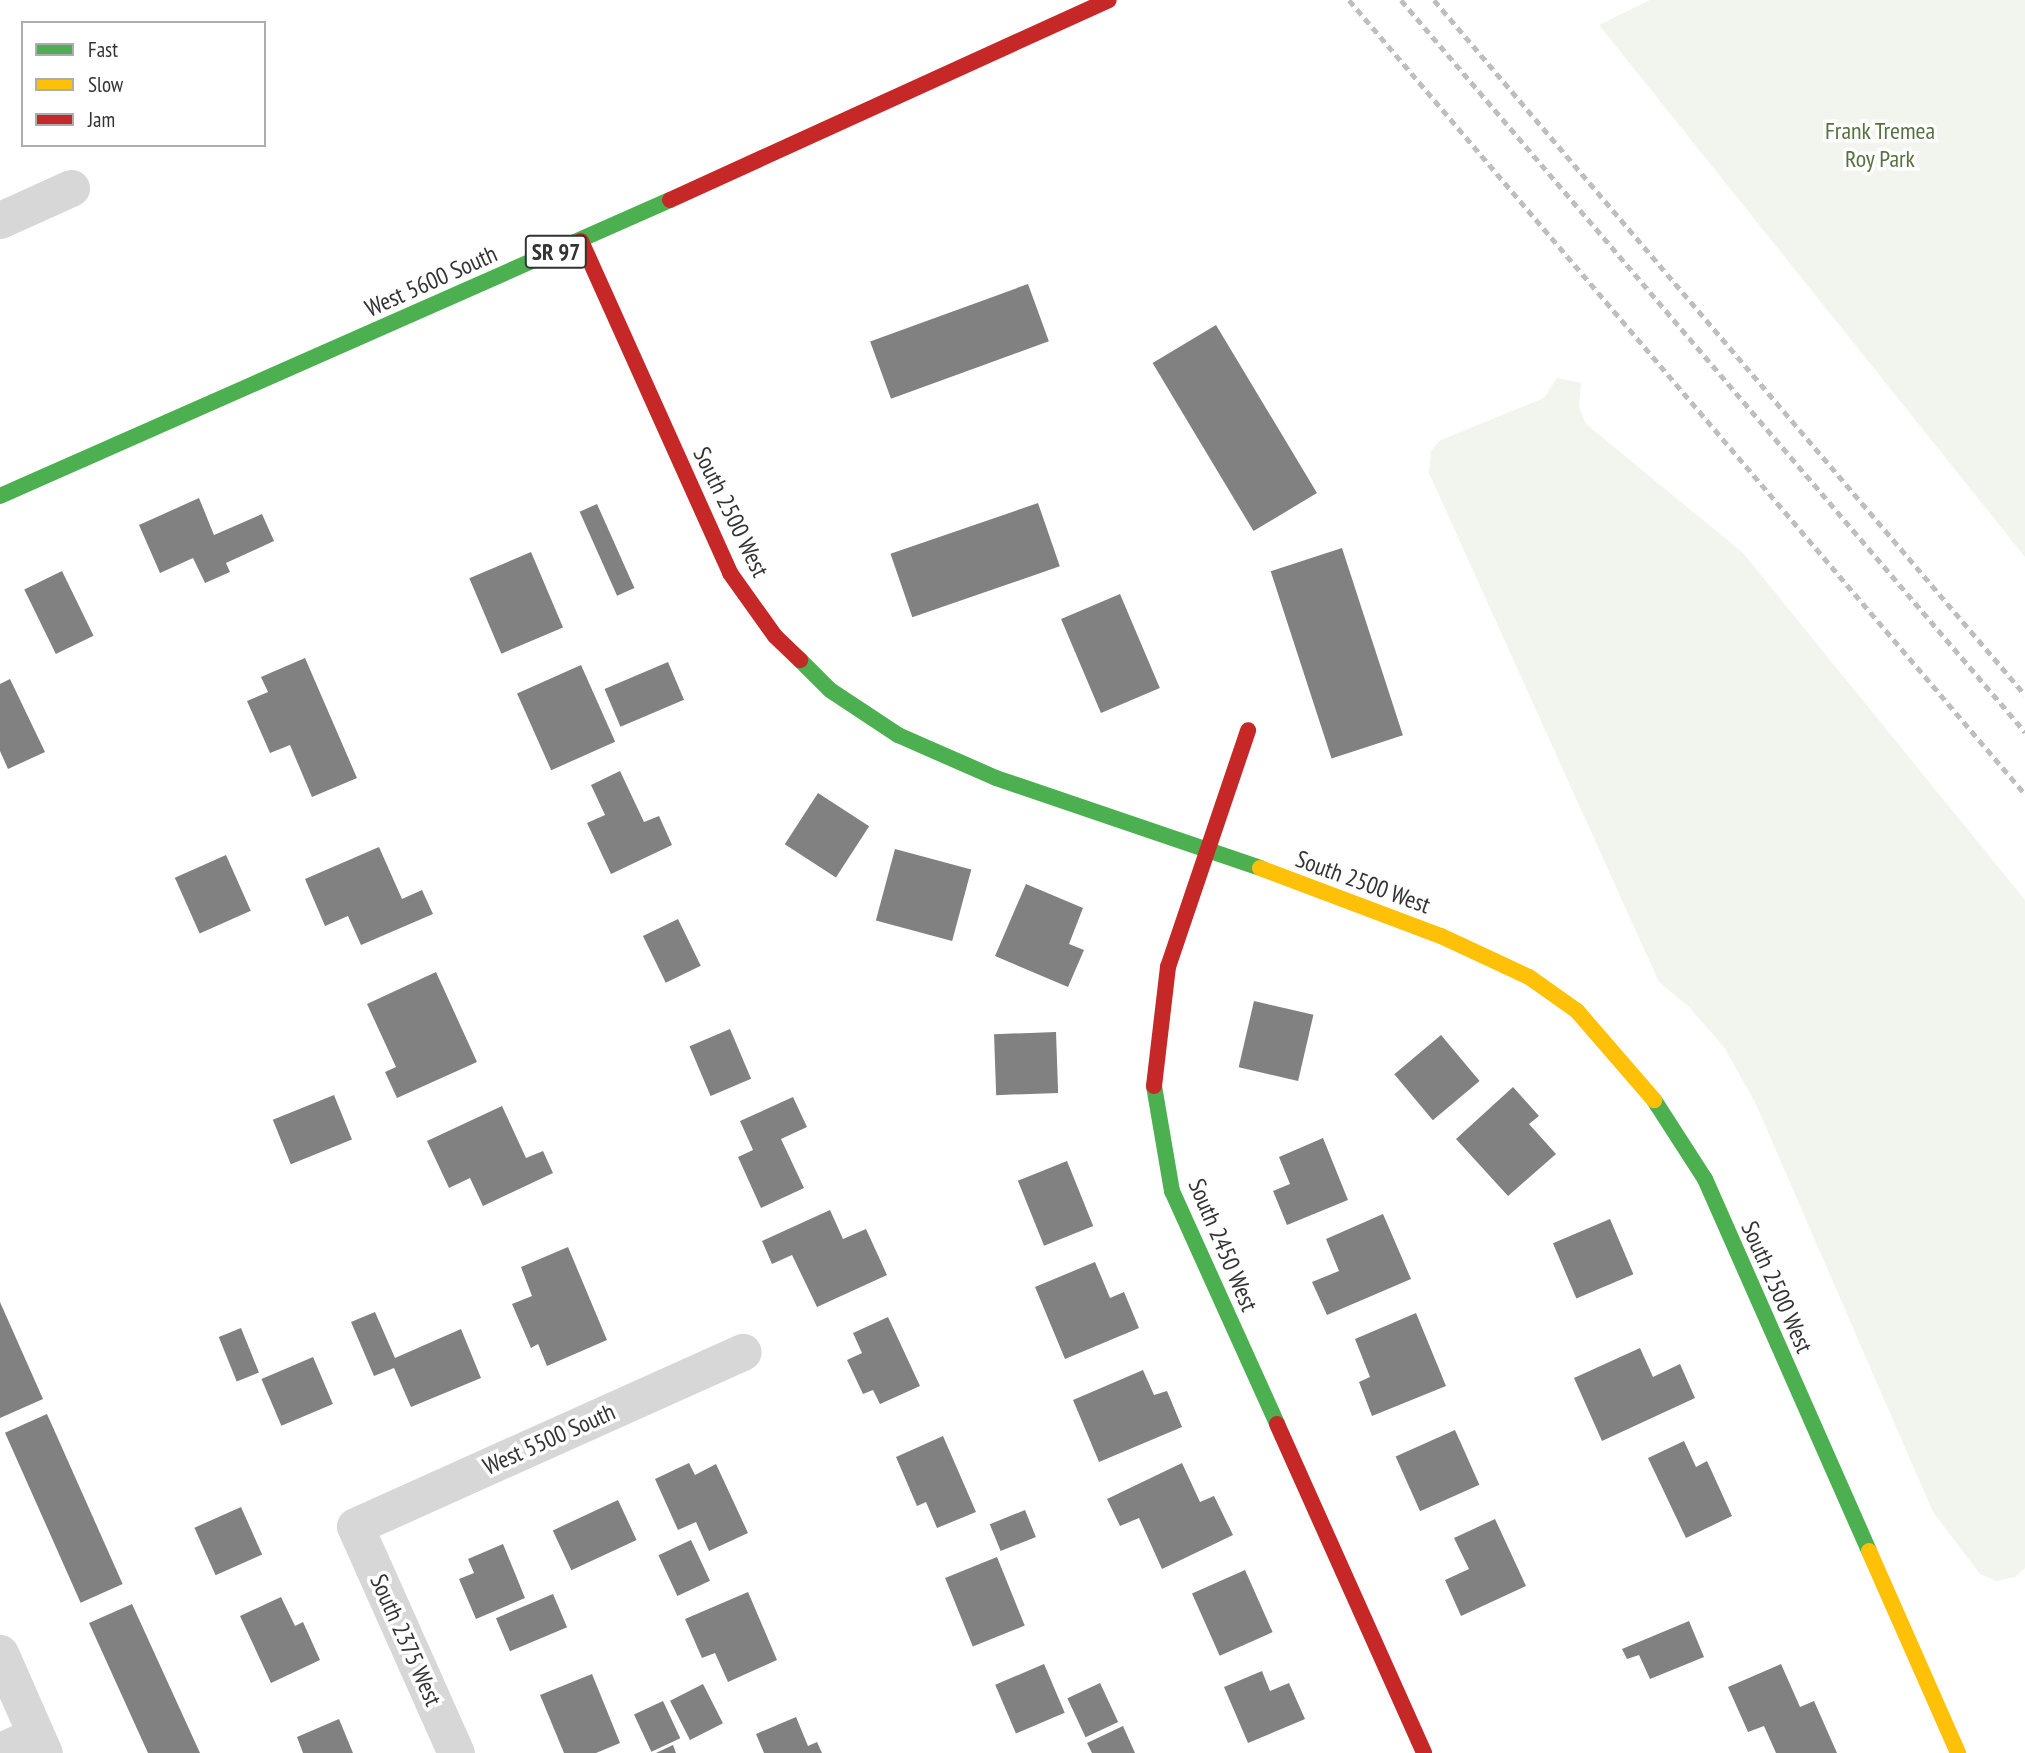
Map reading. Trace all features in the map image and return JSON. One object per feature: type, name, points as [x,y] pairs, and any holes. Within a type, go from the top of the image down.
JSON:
[{"type":"street","name":"West 5600 South","points":[[0,496],[581,241],[1108,0]]},
{"type":"street","points":[[0,220],[71,188]]},
{"type":"street","name":"South 2500 West","points":[[581,241],[730,573],[775,636],[830,690],[898,735],[996,778],[1208,849],[1441,936],[1529,977],[1577,1011],[1646,1088],[1705,1179],[1958,1753]]},
{"type":"street","name":"South 2450 West","points":[[1248,730],[1168,967],[1153,1080],[1172,1191],[1424,1753]]},
{"type":"street","name":"West 5500 South","points":[[355,1526],[743,1352]]},
{"type":"street","name":"South 2375 West","points":[[355,1526],[456,1753]]},
{"type":"street","points":[[0,1653],[40,1744],[0,1751]]},
{"type":"green space","name":"Frank Tremea Roy Park","points":[[1650,0],[2025,0],[2025,557],[1599,25]]},
{"type":"green space","points":[[1557,378],[1581,383],[1579,407],[1586,424],[1743,553],[2025,900],[2025,1568],[2015,1577],[1997,1581],[1980,1574],[1933,1512],[1755,1102],[1724,1047],[1689,1007],[1659,982],[1429,473],[1431,451],[1439,441],[1544,398]]},
{"type":"building","points":[[1028,284],[1049,341],[891,399],[870,341]]},
{"type":"building","points":[[1216,325],[1317,493],[1254,531],[1153,363]]},
{"type":"building","points":[[199,498],[214,535],[262,514],[274,541],[226,563],[230,572],[205,583],[193,558],[160,573],[139,525]]},
{"type":"building","points":[[1038,503],[1060,566],[912,617],[890,554]]},
{"type":"building","points":[[597,504],[634,588],[617,596],[580,512]]},
{"type":"building","points":[[1342,548],[1403,735],[1332,759],[1271,571]]},
{"type":"building","points":[[531,552],[563,627],[501,654],[469,578]]},
{"type":"building","points":[[62,571],[94,636],[56,654],[24,589]]},
{"type":"building","points":[[1120,594],[1160,688],[1101,713],[1061,619]]},
{"type":"building","points":[[305,658],[357,778],[312,797],[290,745],[270,753],[247,701],[268,692],[261,677]]},
{"type":"building","points":[[668,662],[684,700],[621,727],[604,689]]},
{"type":"building","points":[[581,665],[615,742],[551,770],[517,693]]},
{"type":"building","points":[[10,679],[45,752],[8,769],[0,751],[0,684]]},
{"type":"building","points":[[620,771],[644,822],[659,816],[672,845],[611,874],[587,823],[605,815],[591,785]]},
{"type":"building","points":[[818,793],[869,826],[836,877],[785,844]]},
{"type":"building","points":[[379,847],[402,899],[422,890],[433,914],[361,945],[348,916],[325,926],[305,879]]},
{"type":"building","points":[[895,849],[971,869],[952,941],[876,920]]},
{"type":"building","points":[[226,855],[251,911],[200,934],[175,878]]},
{"type":"building","points":[[1026,884],[1083,908],[1069,944],[1084,950],[1068,987],[995,956]]},
{"type":"building","points":[[678,919],[701,966],[666,983],[643,936]]},
{"type":"building","points":[[436,972],[477,1062],[397,1098],[385,1072],[396,1067],[367,1004]]},
{"type":"building","points":[[1254,1001],[1313,1015],[1298,1081],[1239,1067]]},
{"type":"building","points":[[730,1029],[751,1079],[711,1096],[689,1046]]},
{"type":"building","points":[[1056,1032],[1058,1093],[996,1095],[994,1034]]},
{"type":"building","points":[[1441,1035],[1480,1081],[1433,1120],[1394,1074]]},
{"type":"building","points":[[1513,1087],[1539,1116],[1529,1124],[1556,1154],[1508,1196],[1456,1139]]},
{"type":"building","points":[[334,1095],[352,1140],[291,1164],[273,1120]]},
{"type":"building","points":[[793,1097],[807,1127],[781,1139],[804,1188],[761,1208],[738,1157],[753,1150],[740,1121]]},
{"type":"building","points":[[502,1106],[526,1158],[543,1151],[553,1173],[483,1206],[470,1178],[449,1188],[427,1141]]},
{"type":"building","points":[[1323,1138],[1348,1200],[1287,1225],[1273,1191],[1290,1184],[1279,1157]]},
{"type":"building","points":[[1067,1161],[1093,1226],[1044,1246],[1018,1181]]},
{"type":"building","points":[[830,1210],[843,1239],[866,1229],[887,1275],[817,1307],[792,1255],[772,1264],[762,1241]]},
{"type":"building","points":[[1383,1214],[1411,1279],[1327,1315],[1312,1282],[1339,1271],[1326,1239]]},
{"type":"building","points":[[1610,1219],[1633,1274],[1576,1298],[1553,1243]]},
{"type":"building","points":[[568,1247],[607,1340],[547,1366],[538,1344],[531,1348],[512,1304],[532,1296],[521,1267]]},
{"type":"building","points":[[1095,1262],[1110,1298],[1124,1292],[1139,1328],[1065,1359],[1035,1287]]},
{"type":"building","points":[[0,1302],[43,1399],[0,1418]]},
{"type":"building","points":[[375,1312],[395,1358],[461,1329],[481,1378],[411,1407],[394,1368],[374,1376],[351,1322]]},
{"type":"building","points":[[1416,1313],[1446,1386],[1372,1416],[1359,1382],[1370,1377],[1355,1339]]},
{"type":"building","points":[[888,1317],[920,1386],[880,1404],[873,1390],[863,1394],[847,1360],[862,1353],[853,1333]]},
{"type":"building","points":[[241,1328],[259,1373],[237,1381],[219,1337]]},
{"type":"building","points":[[1640,1348],[1653,1377],[1680,1364],[1695,1398],[1602,1441],[1574,1378]]},
{"type":"building","points":[[313,1357],[333,1404],[281,1426],[261,1379]]},
{"type":"building","points":[[1143,1370],[1154,1395],[1167,1391],[1182,1427],[1099,1462],[1073,1400]]},
{"type":"building","points":[[47,1414],[123,1584],[81,1603],[5,1433]]},
{"type":"building","points":[[1455,1430],[1479,1485],[1420,1511],[1396,1456]]},
{"type":"building","points":[[943,1436],[976,1512],[937,1528],[926,1502],[917,1506],[896,1457]]},
{"type":"building","points":[[1684,1441],[1696,1467],[1707,1461],[1732,1516],[1686,1538],[1648,1458]]},
{"type":"building","points":[[689,1463],[695,1475],[716,1464],[748,1533],[709,1551],[696,1522],[678,1530],[655,1479]]},
{"type":"building","points":[[1182,1463],[1200,1502],[1214,1496],[1233,1535],[1162,1569],[1139,1518],[1120,1526],[1107,1499]]},
{"type":"building","points":[[618,1500],[637,1540],[571,1570],[553,1530]]},
{"type":"building","points":[[241,1507],[262,1555],[216,1575],[194,1528]]},
{"type":"building","points":[[1025,1510],[1036,1537],[1001,1551],[990,1524]]},
{"type":"building","points":[[1495,1519],[1526,1586],[1461,1616],[1445,1580],[1469,1569],[1454,1538]]},
{"type":"building","points":[[691,1540],[710,1581],[677,1596],[658,1555]]},
{"type":"building","points":[[503,1544],[525,1598],[476,1619],[459,1579],[474,1573],[468,1559]]},
{"type":"building","points":[[997,1557],[1025,1626],[973,1647],[945,1578]]},
{"type":"building","points":[[1245,1570],[1273,1632],[1220,1656],[1192,1594]]},
{"type":"building","points":[[748,1592],[777,1660],[728,1682],[715,1653],[702,1658],[685,1619]]},
{"type":"building","points":[[553,1594],[567,1627],[510,1651],[496,1618]]},
{"type":"building","points":[[281,1597],[295,1626],[303,1622],[320,1660],[271,1683],[240,1616]]},
{"type":"building","points":[[132,1604],[200,1753],[148,1753],[89,1623]]},
{"type":"building","points":[[1689,1621],[1704,1657],[1650,1679],[1639,1655],[1627,1659],[1622,1649]]},
{"type":"building","points":[[1044,1664],[1065,1713],[1016,1733],[995,1685]]},
{"type":"building","points":[[1781,1664],[1800,1707],[1814,1701],[1837,1753],[1776,1753],[1764,1726],[1748,1732],[1728,1687]]},
{"type":"building","points":[[1262,1671],[1270,1691],[1289,1683],[1305,1719],[1248,1743],[1224,1687]]},
{"type":"building","points":[[592,1674],[620,1743],[596,1753],[564,1753],[540,1695]]},
{"type":"building","points":[[1100,1683],[1118,1722],[1086,1737],[1067,1698]]},
{"type":"building","points":[[703,1684],[723,1723],[690,1740],[670,1701]]},
{"type":"building","points":[[663,1701],[680,1738],[651,1752],[634,1715]]},
{"type":"building","points":[[796,1717],[808,1746],[817,1742],[822,1753],[764,1753],[756,1734]]},
{"type":"building","points":[[339,1719],[353,1753],[303,1753],[297,1737]]},
{"type":"building","points":[[1123,1726],[1135,1753],[1092,1753],[1087,1743]]},
{"type":"building","points":[[673,1745],[676,1753],[656,1753]]},
{"type":"railway","points":[[1349,0],[2025,794]]},
{"type":"railway","points":[[1401,0],[2025,732]]},
{"type":"railway","points":[[1434,0],[2025,695]]},
{"type":"traffic: fast","points":[[0,496],[670,200]]},
{"type":"traffic: fast","points":[[800,660],[830,690],[898,735],[996,778],[1260,868]]},
{"type":"traffic: fast","points":[[1154,1086],[1172,1191],[1277,1424]]},
{"type":"traffic: fast","points":[[1654,1100],[1705,1179],[1869,1551]]},
{"type":"traffic: slow","points":[[1260,868],[1441,936],[1529,977],[1577,1011],[1654,1100]]},
{"type":"traffic: slow","points":[[1869,1551],[1958,1753]]},
{"type":"traffic: jam","points":[[670,200],[1108,0]]},
{"type":"traffic: jam","points":[[581,241],[730,573],[775,636],[800,660]]},
{"type":"traffic: jam","points":[[1154,1086],[1168,967],[1248,730]]},
{"type":"traffic: jam","points":[[1277,1424],[1424,1753]]}]
